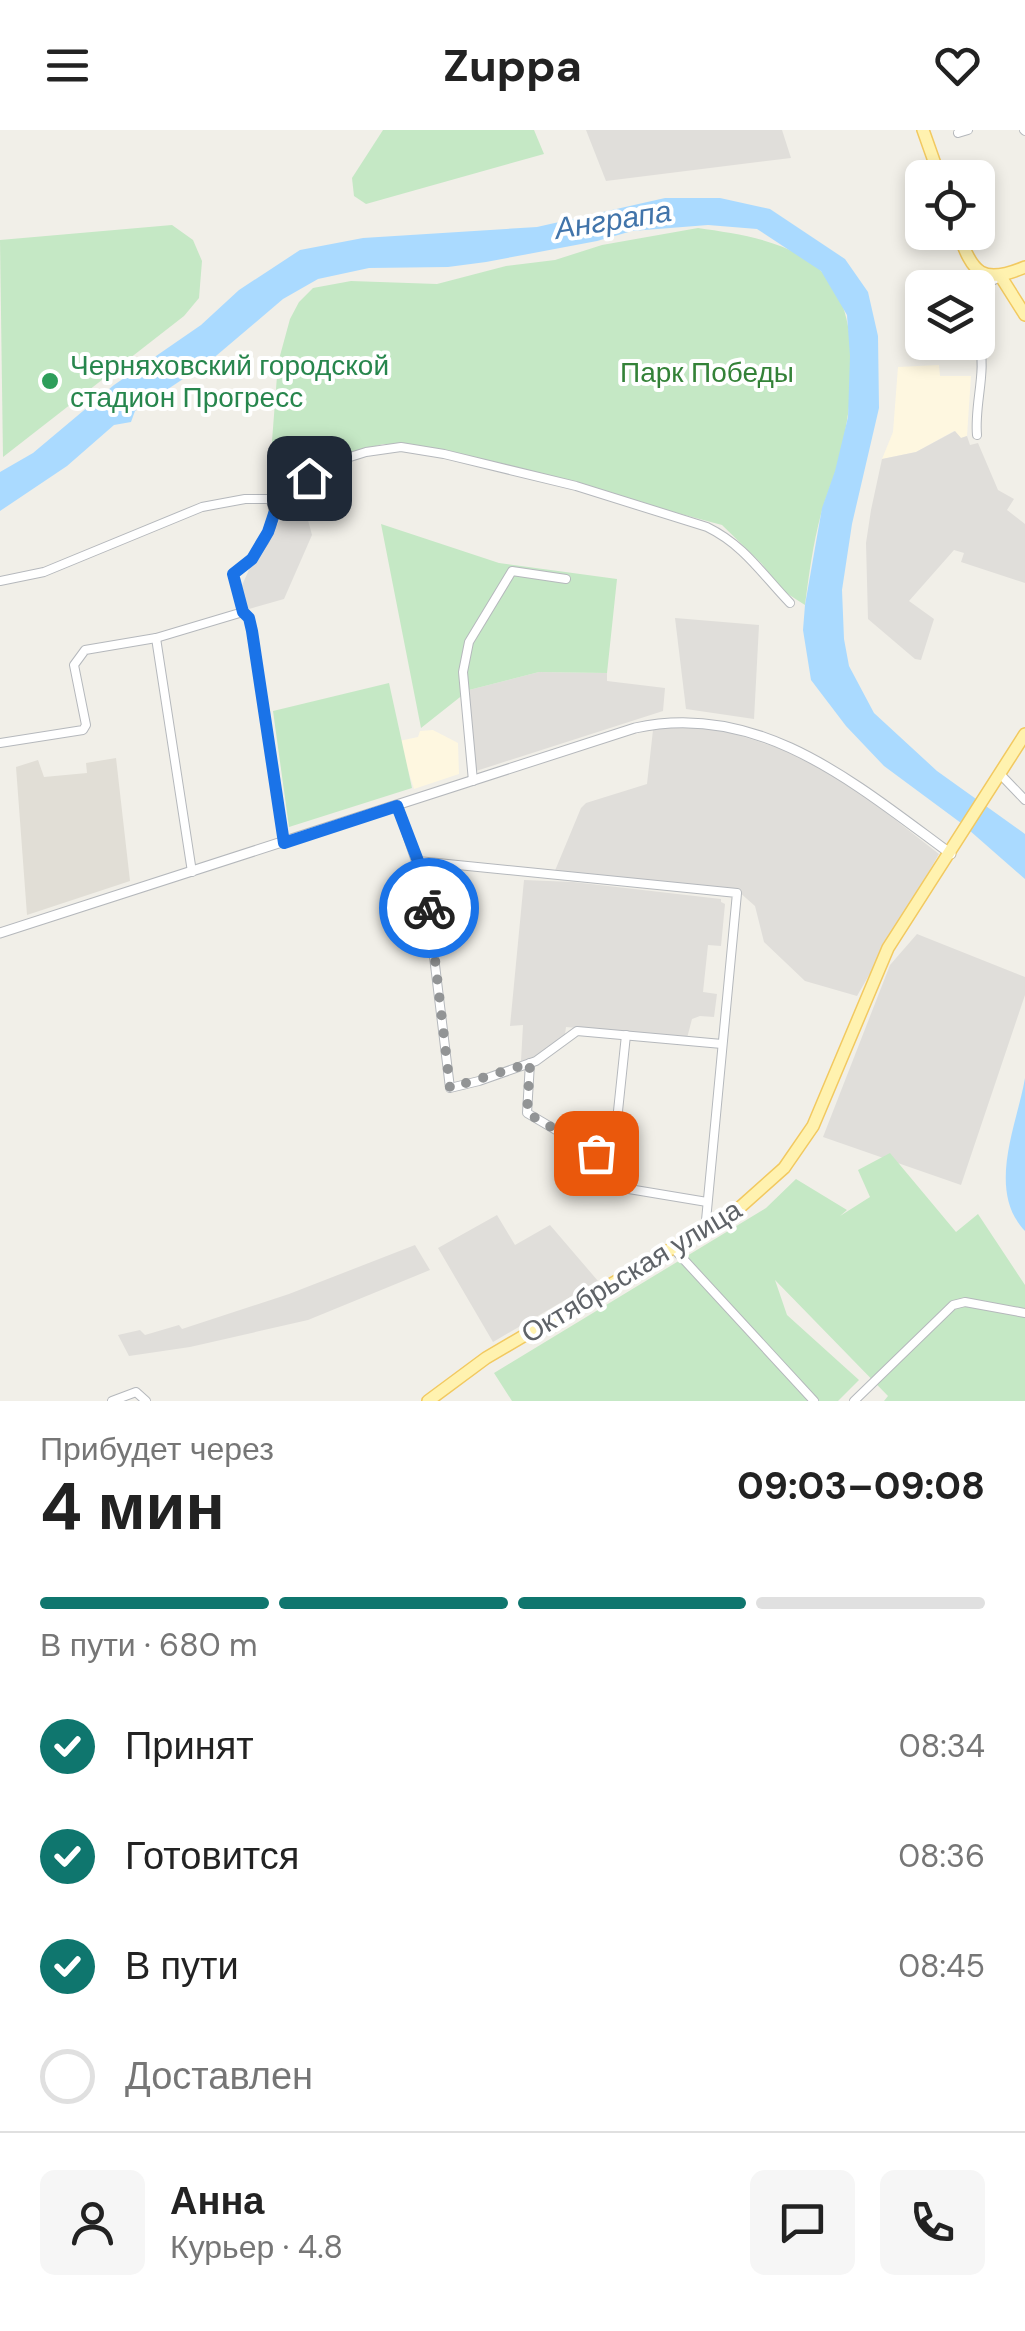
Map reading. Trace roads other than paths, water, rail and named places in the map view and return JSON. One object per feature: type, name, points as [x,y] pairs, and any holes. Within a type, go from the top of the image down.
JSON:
[{"type":"main road","points":[[923,130],[934,160]]},
{"type":"main road","points":[[966,250],[974,270],[980,273],[1000,277],[1025,267]]},
{"type":"main road","points":[[1000,277],[1025,316]]},
{"type":"main road","name":"Октябрьская улица","points":[[428,1401],[486,1358],[675,1250],[762,1190],[813,1126],[888,948],[1025,734]]},
{"type":"street","points":[[958,133],[968,130]]},
{"type":"street","points":[[995,280],[1000,277]]},
{"type":"street","points":[[978,435],[981,360]]},
{"type":"street","points":[[284,843],[252,631],[233,574],[252,559],[268,532],[274,508],[330,463],[386,448],[444,454],[576,486],[724,535],[752,558],[790,603]]},
{"type":"street","points":[[0,580],[44,572],[202,507],[262,497],[274,508]]},
{"type":"street","points":[[472,780],[462,672],[469,642],[512,571],[566,579]]},
{"type":"street","points":[[0,743],[83,730],[86,725],[74,672],[76,659],[93,648],[156,638],[243,612]]},
{"type":"street","points":[[156,638],[192,872]]},
{"type":"street","points":[[0,933],[669,720],[746,731],[792,748],[856,782],[954,849]]},
{"type":"street","points":[[1001,775],[1025,800]]},
{"type":"street","points":[[397,806],[418,861],[432,931],[450,1088],[530,1063],[545,1056],[573,1032],[722,1044]]},
{"type":"street","points":[[418,861],[737,893],[705,1231]]},
{"type":"street","points":[[610,1187],[626,1035]]},
{"type":"street","points":[[530,1063],[527,1113],[602,1156],[613,1158]]},
{"type":"street","points":[[602,1156],[600,1181],[610,1187],[708,1202]]},
{"type":"street","points":[[675,1250],[814,1401]]},
{"type":"street","points":[[854,1401],[953,1305],[964,1302],[1025,1314]]},
{"type":"street","points":[[112,1401],[136,1392],[146,1401]]},
{"type":"water","name":"Анграпа","points":[[665,198],[720,198],[770,209],[845,259],[868,292],[878,336],[879,408],[852,524],[842,590],[849,666],[874,713],[937,771],[1025,834],[1025,879],[961,823],[884,766],[846,726],[811,680],[803,630],[805,605],[822,508],[848,417],[847,315],[821,271],[757,229],[708,225],[632,231],[486,262],[448,267],[369,268],[318,279],[283,299],[210,361],[135,411],[131,422],[114,425],[67,466],[0,511],[0,472],[33,453],[114,385],[201,325],[239,290],[300,250],[363,238],[537,227]]},
{"type":"water","points":[[1025,1078],[1025,1231],[1013,1215],[1006,1177]]},
{"type":"place","name":"Черняховский городской стадион Прогресс","points":[[50,381]]},
{"type":"park label","name":"Парк Победы","points":[[707,372]]}]
